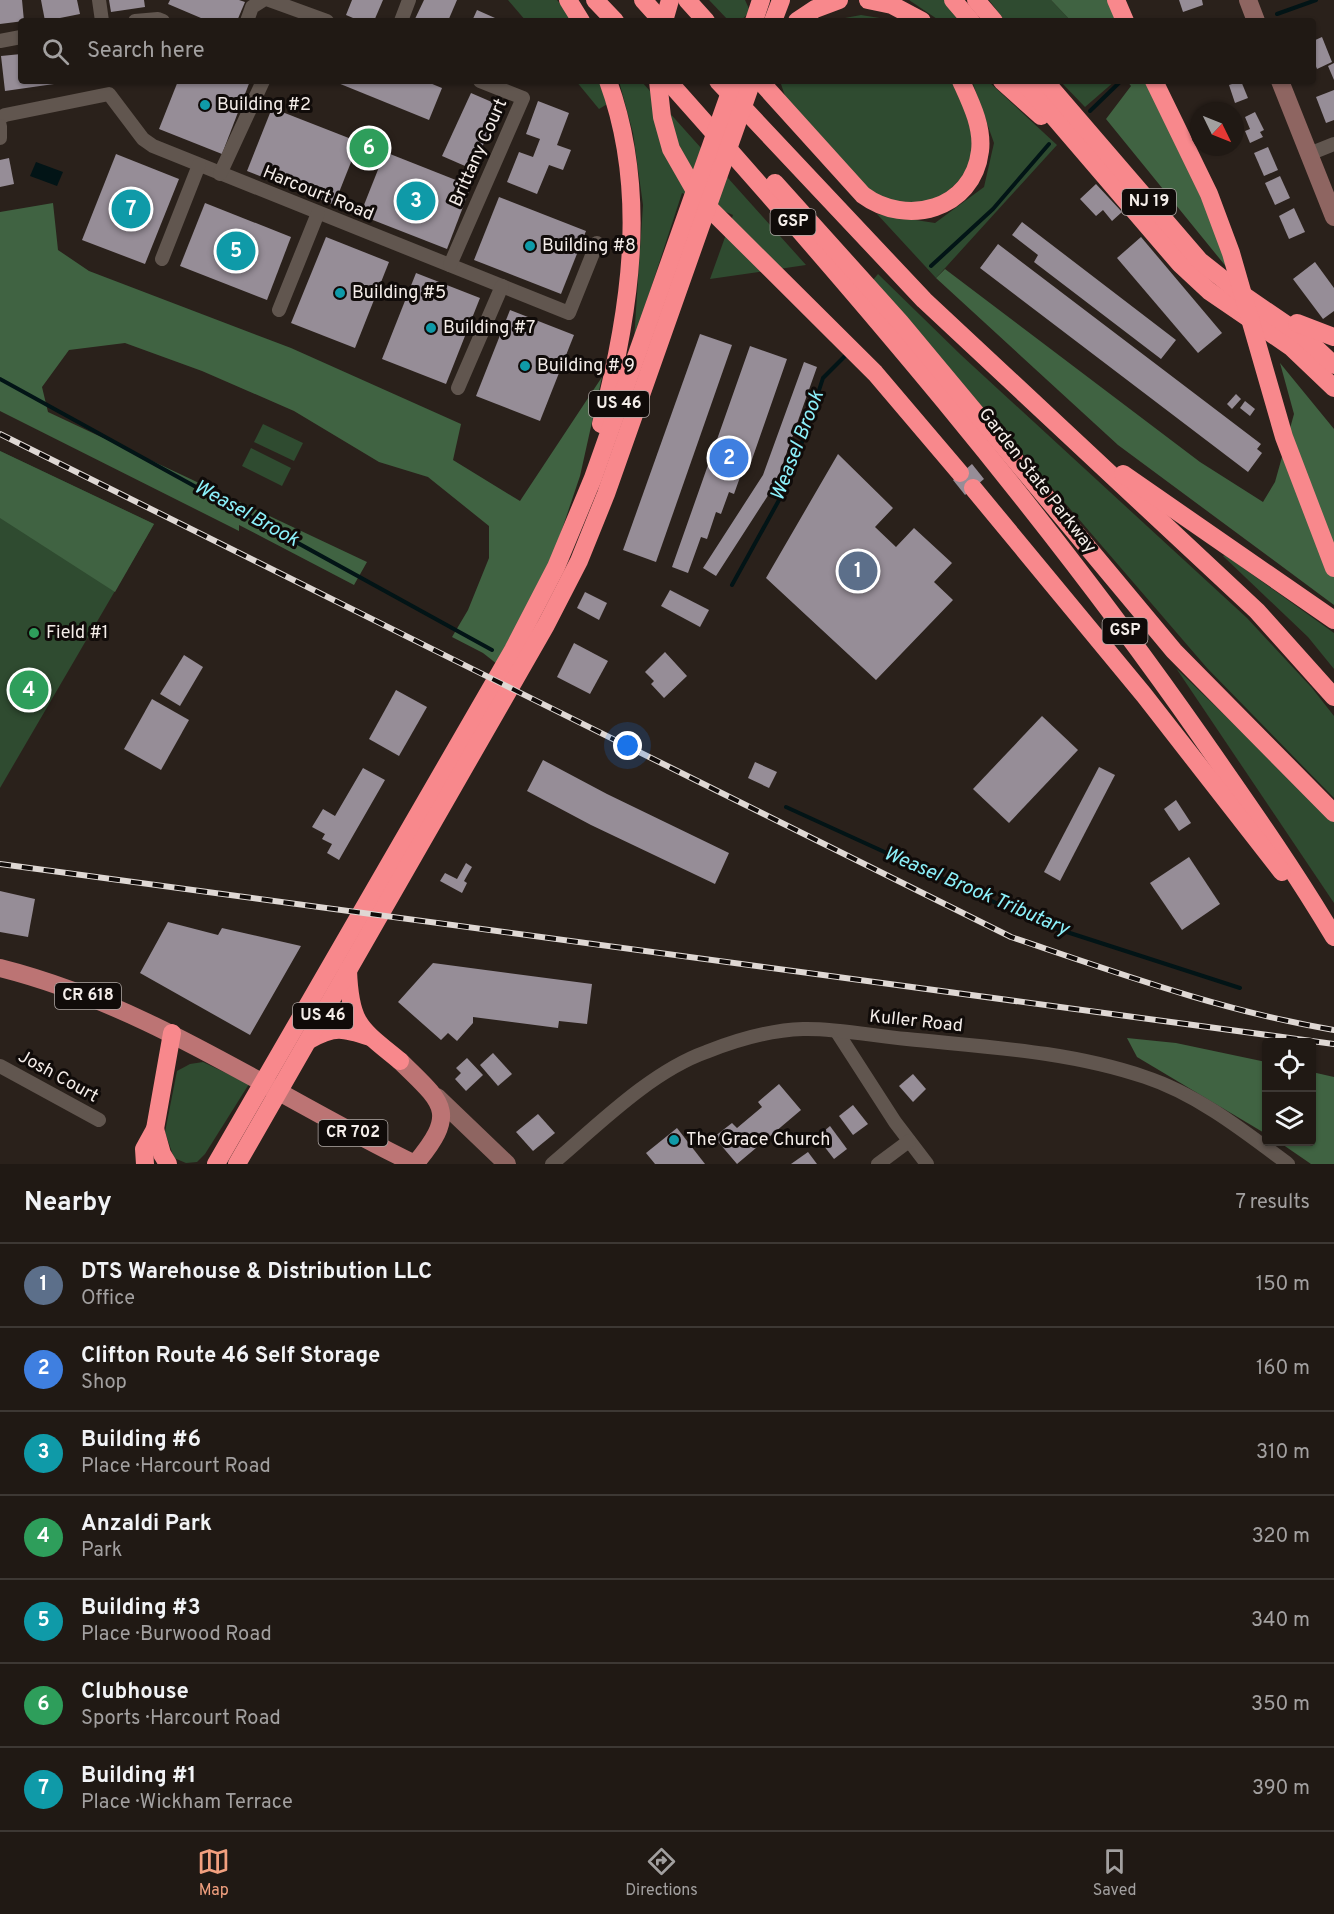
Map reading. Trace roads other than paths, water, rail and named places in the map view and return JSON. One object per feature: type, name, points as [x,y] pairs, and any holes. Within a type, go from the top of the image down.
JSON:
[{"type":"highway","points":[[568,0],[579,18]]},
{"type":"highway","points":[[595,0],[612,18]]},
{"type":"highway","points":[[643,0],[660,18]]},
{"type":"highway","points":[[664,18],[670,0]]},
{"type":"highway","points":[[687,0],[703,18]]},
{"type":"highway","points":[[751,0],[754,18]]},
{"type":"highway","points":[[755,18],[761,0]]},
{"type":"highway","points":[[774,18],[781,0]]},
{"type":"highway","points":[[802,18],[815,9],[839,0]]},
{"type":"highway","points":[[868,0],[892,6],[916,18]]},
{"type":"highway","points":[[953,0],[982,11]]},
{"type":"highway","points":[[1116,0],[1124,18]]},
{"type":"highway","points":[[576,524],[613,379],[632,248],[632,195],[626,148],[609,84]]},
{"type":"highway","points":[[658,84],[662,117],[671,149],[695,192],[709,209],[859,357],[960,473]]},
{"type":"highway","name":"Garden State Parkway","points":[[671,84],[883,324],[1000,467],[1167,688],[1279,848],[1334,936]]},
{"type":"highway","name":"GSP","points":[[721,84],[924,300],[1257,611],[1334,697]]},
{"type":"highway","name":"US 46","points":[[521,653],[544,593],[576,524],[733,84]]},
{"type":"highway","name":"US 46","points":[[216,1164],[238,1126],[309,1040],[404,874],[481,723],[521,653],[575,569],[606,494],[751,84]]},
{"type":"highway","points":[[723,165],[759,84]]},
{"type":"highway","points":[[763,84],[863,195],[882,207],[915,213],[937,207],[956,196],[970,180],[978,162],[980,131],[962,84]]},
{"type":"highway","points":[[1005,84],[1088,156]]},
{"type":"highway","name":"NJ 19","points":[[1026,84],[1180,264],[1209,291],[1291,346],[1334,388]]},
{"type":"highway","name":"NJ 19","points":[[1048,84],[1200,261],[1235,290],[1303,336],[1334,365]]},
{"type":"highway","points":[[1155,84],[1209,194],[1232,253],[1284,437],[1334,568]]},
{"type":"highway","points":[[690,105],[775,182],[845,259],[1174,651],[1334,813]]},
{"type":"highway","points":[[1265,309],[1334,337]]},
{"type":"highway","points":[[1075,440],[1334,620]]},
{"type":"highway","points":[[973,488],[1144,695],[1334,936]]},
{"type":"highway","name":"US 46","points":[[237,1164],[271,1085],[338,954],[385,871],[481,723]]},
{"type":"highway","points":[[352,963],[351,1008],[370,1037],[400,1061]]},
{"type":"highway","points":[[309,1040],[329,1030],[344,1029],[370,1037]]},
{"type":"highway","points":[[145,1164],[144,1149],[154,1129],[172,1033]]},
{"type":"highway","points":[[208,1164],[238,1126]]},
{"type":"highway","points":[[154,1129],[162,1154],[168,1164]]},
{"type":"main road","name":"CR 618","points":[[0,968],[68,987],[172,1033],[271,1085]]},
{"type":"main road","points":[[400,1061],[437,1097],[441,1122],[439,1132],[415,1164]]},
{"type":"main road","name":"CR 702","points":[[271,1085],[365,1140],[415,1164]]},
{"type":"street","points":[[99,0],[102,18]]},
{"type":"street","points":[[248,18],[252,7],[263,0]]},
{"type":"street","points":[[269,0],[319,18]]},
{"type":"street","points":[[402,18],[410,0]]},
{"type":"street","points":[[1248,0],[1255,18]]},
{"type":"street","points":[[0,41],[18,38]]},
{"type":"street","points":[[220,174],[262,84]]},
{"type":"street","name":"Brittany Court","points":[[450,265],[523,98],[488,84]]},
{"type":"street","points":[[1281,84],[1334,217]]},
{"type":"street","name":"Harcourt Road","points":[[0,118],[5,115],[109,94],[148,143],[569,313],[597,243]]},
{"type":"street","points":[[0,126],[0,138]]},
{"type":"street","points":[[1309,154],[1334,144]]},
{"type":"street","points":[[162,259],[199,165]]},
{"type":"street","points":[[279,310],[318,213]]},
{"type":"street","points":[[458,388],[502,286]]},
{"type":"street","name":"Kuller Road","points":[[552,1164],[672,1068],[703,1052],[770,1033],[804,1029],[992,1048],[1095,1062],[1146,1077],[1173,1089],[1234,1124],[1288,1164]]},
{"type":"street","points":[[837,1032],[909,1141],[927,1164]]},
{"type":"street","name":"Josh Court","points":[[0,1066],[99,1120]]},
{"type":"street","points":[[437,1097],[507,1164]]},
{"type":"street","points":[[878,1164],[909,1141]]},
{"type":"waterway","name":"Weasel Brook","points":[[1277,14],[1316,0]]},
{"type":"waterway","name":"Weasel Brook","points":[[1090,111],[1118,84]]},
{"type":"waterway","name":"Weasel Brook","points":[[931,266],[993,209],[1049,144]]},
{"type":"waterway","name":"Weasel Brook","points":[[732,585],[789,482],[823,378],[847,354]]},
{"type":"waterway","name":"Weasel Brook","points":[[0,379],[492,650]]},
{"type":"waterway","name":"Weasel Brook Tributary","points":[[786,807],[1042,924],[1240,988]]},
{"type":"railway","points":[[0,434],[1011,937],[1211,1002],[1251,1013],[1334,1030]]},
{"type":"railway","points":[[0,864],[1334,1044]]},
{"type":"place","name":"Building #2","points":[[205,105]]},
{"type":"place","name":"Clubhouse","points":[[369,148]]},
{"type":"place","name":"Building #6","points":[[416,201]]},
{"type":"place","name":"Building #1","points":[[131,209]]},
{"type":"place","name":"Building #8","points":[[530,246]]},
{"type":"place","name":"Building #3","points":[[236,251]]},
{"type":"place","name":"Building #5","points":[[340,293]]},
{"type":"place","name":"Building #7","points":[[431,328]]},
{"type":"place","name":"Building # 9","points":[[525,366]]},
{"type":"place","name":"Clifton Route 46 Self Storage","points":[[729,458]]},
{"type":"place","name":"DTS Warehouse & Distribution LLC","points":[[858,571]]},
{"type":"place","name":"Field #1","points":[[34,633]]},
{"type":"place","name":"Anzaldi Park","points":[[29,690]]},
{"type":"place","name":"The Grace Church","points":[[674,1140]]}]
